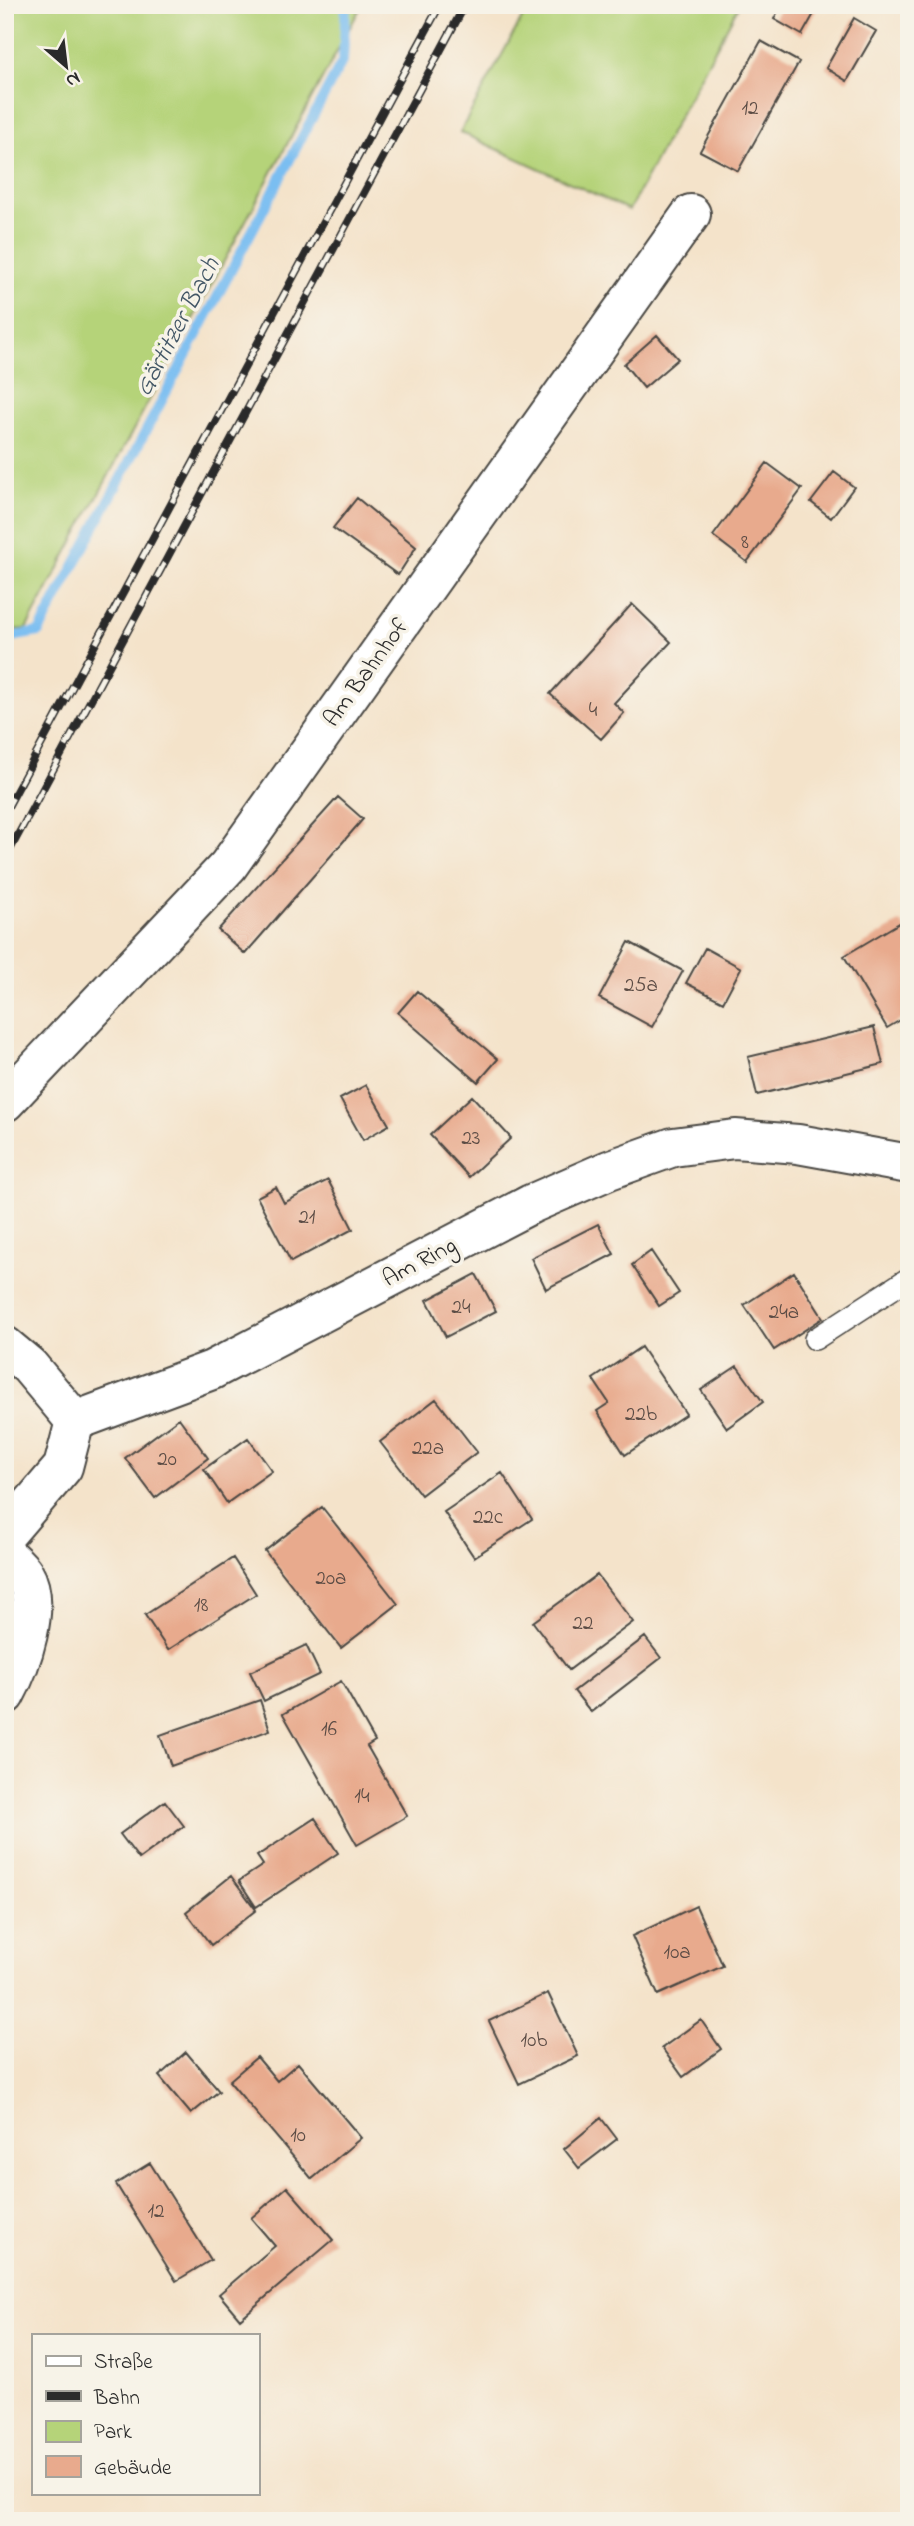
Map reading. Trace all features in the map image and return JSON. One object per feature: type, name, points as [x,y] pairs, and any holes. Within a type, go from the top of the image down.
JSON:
[{"type":"street","name":"Am Bahnhof","points":[[5,1102],[228,866],[691,214]]},
{"type":"street","name":"Am Ring","points":[[75,1421],[212,1370],[531,1204],[609,1170],[673,1147],[735,1139],[798,1144],[909,1164]]},
{"type":"street","points":[[5,1346],[29,1366],[75,1421],[63,1467],[5,1535]]},
{"type":"street","points":[[5,1554],[25,1575],[32,1605],[28,1636],[5,1695]]},
{"type":"lane","points":[[815,1339],[909,1278]]},
{"type":"green space","points":[[5,5],[362,5],[26,629],[5,630]]},
{"type":"green space","points":[[529,5],[739,5],[629,210],[460,132]]},
{"type":"building","points":[[781,5],[819,5],[802,35],[774,19]]},
{"type":"building","points":[[854,18],[876,31],[847,81],[826,68]]},
{"type":"building","points":[[761,41],[799,62],[738,171],[700,151]]},
{"type":"building","points":[[657,335],[678,359],[644,388],[624,364]]},
{"type":"building","points":[[767,463],[802,489],[747,562],[713,536]]},
{"type":"building","points":[[834,472],[854,487],[831,518],[811,502]]},
{"type":"building","points":[[357,498],[416,547],[398,575],[333,528]]},
{"type":"building","points":[[632,604],[671,642],[614,703],[624,713],[601,739],[550,694]]},
{"type":"building","points":[[338,797],[363,819],[245,954],[218,930]]},
{"type":"building","points":[[901,922],[909,935],[909,1015],[887,1028],[844,956]]},
{"type":"building","points":[[629,942],[683,971],[652,1027],[599,998]]},
{"type":"building","points":[[705,948],[741,968],[723,1002],[686,983]]},
{"type":"building","points":[[417,991],[498,1059],[478,1082],[398,1013]]},
{"type":"building","points":[[874,1027],[883,1064],[757,1095],[748,1057]]},
{"type":"building","points":[[366,1085],[389,1125],[363,1140],[340,1099]]},
{"type":"building","points":[[472,1096],[511,1138],[469,1177],[430,1135]]},
{"type":"building","points":[[328,1180],[353,1229],[291,1262],[257,1197],[276,1187],[284,1203]]},
{"type":"building","points":[[598,1224],[614,1254],[546,1289],[531,1258]]},
{"type":"building","points":[[651,1251],[679,1293],[659,1306],[632,1265]]},
{"type":"building","points":[[794,1272],[823,1318],[774,1350],[744,1305]]},
{"type":"building","points":[[476,1274],[496,1311],[446,1337],[427,1300]]},
{"type":"building","points":[[641,1347],[686,1414],[625,1455],[597,1411],[609,1403],[593,1379]]},
{"type":"building","points":[[737,1366],[763,1402],[727,1428],[701,1390]]},
{"type":"building","points":[[436,1399],[477,1452],[421,1495],[380,1442]]},
{"type":"building","points":[[179,1418],[208,1458],[155,1498],[125,1458]]},
{"type":"building","points":[[248,1438],[272,1471],[227,1503],[204,1469]]},
{"type":"building","points":[[502,1473],[532,1519],[474,1557],[444,1512]]},
{"type":"building","points":[[322,1507],[398,1604],[341,1648],[265,1551]]},
{"type":"building","points":[[233,1558],[256,1594],[168,1650],[145,1615]]},
{"type":"building","points":[[597,1575],[633,1622],[569,1670],[533,1622]]},
{"type":"building","points":[[645,1637],[661,1658],[591,1712],[574,1691]]},
{"type":"building","points":[[306,1645],[320,1674],[264,1701],[250,1672]]},
{"type":"building","points":[[341,1681],[375,1741],[367,1746],[407,1816],[357,1845],[283,1714]]},
{"type":"building","points":[[260,1700],[270,1730],[171,1766],[160,1735]]},
{"type":"building","points":[[165,1801],[184,1826],[139,1859],[120,1834]]},
{"type":"building","points":[[315,1818],[338,1853],[256,1907],[239,1881],[263,1865],[257,1856]]},
{"type":"building","points":[[231,1876],[256,1910],[211,1945],[186,1912]]},
{"type":"building","points":[[696,1906],[723,1966],[658,1995],[632,1936]]},
{"type":"building","points":[[548,1993],[578,2056],[519,2084],[489,2021]]},
{"type":"building","points":[[701,2020],[721,2049],[683,2077],[662,2048]]},
{"type":"building","points":[[186,2052],[219,2091],[191,2114],[159,2076]]},
{"type":"building","points":[[257,2057],[277,2081],[298,2063],[361,2138],[312,2179],[229,2081]]},
{"type":"building","points":[[601,2118],[617,2139],[579,2168],[564,2149]]},
{"type":"building","points":[[150,2163],[211,2260],[176,2281],[116,2184]]},
{"type":"building","points":[[287,2187],[333,2240],[240,2319],[219,2294],[275,2246],[251,2218]]},
{"type":"waterway","name":"Gärtitzer Bach","points":[[5,638],[39,632],[343,60],[346,5]]},
{"type":"railway","points":[[5,812],[440,5]]},
{"type":"railway","points":[[5,859],[465,5]]}]
